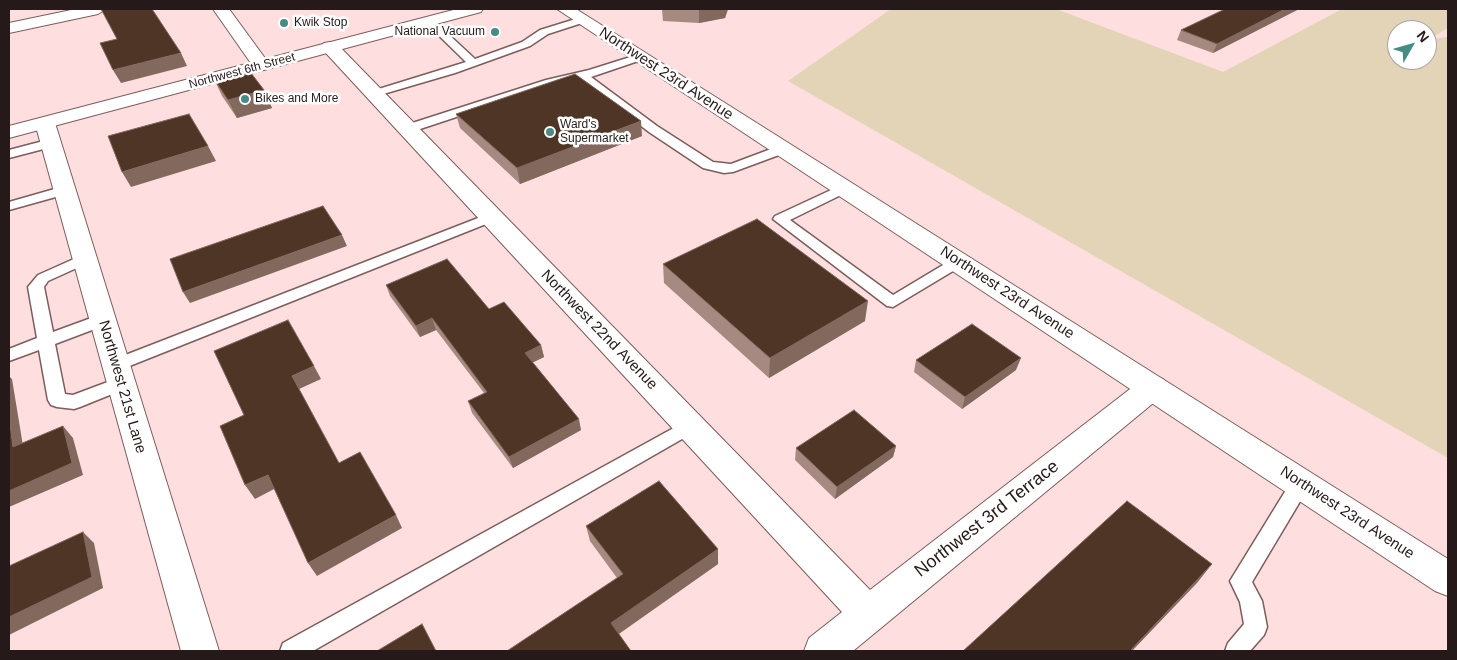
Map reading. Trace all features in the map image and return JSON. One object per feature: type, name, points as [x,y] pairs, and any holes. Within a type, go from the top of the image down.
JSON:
[{"type":"street","points":[[9,28],[98,9]]},
{"type":"street","points":[[221,9],[261,65]]},
{"type":"street","name":"Northwest 6th Street","points":[[9,132],[48,133],[261,65],[475,9]]},
{"type":"street","name":"Northwest 23rd Avenue","points":[[573,14],[1448,579]]},
{"type":"street","name":"Northwest 22nd Avenue","points":[[330,47],[868,614]]},
{"type":"street","name":"Northwest 21st Lane","points":[[48,133],[200,651]]},
{"type":"street","name":"Northwest 3rd Terrace","points":[[823,651],[1153,388]]},
{"type":"lane","points":[[373,94],[473,63],[526,44],[573,14]]},
{"type":"lane","points":[[429,21],[473,63]]},
{"type":"lane","points":[[407,129],[550,82],[640,58]]},
{"type":"lane","points":[[582,75],[653,129],[708,164],[724,169],[733,168],[783,150]]},
{"type":"lane","points":[[9,154],[48,133]]},
{"type":"lane","points":[[844,188],[780,219],[893,302],[958,262]]},
{"type":"lane","points":[[9,206],[64,190]]},
{"type":"lane","points":[[85,259],[43,278],[36,287],[57,400],[74,402],[118,374],[491,217]]},
{"type":"lane","points":[[9,355],[102,320]]},
{"type":"lane","points":[[291,651],[690,426]]},
{"type":"lane","points":[[1236,651],[1256,627],[1250,601],[1240,581],[1301,483]]},
{"type":"shaded area","points":[[891,9],[1056,9],[1223,72],[1342,9],[1448,9],[1448,28],[1437,35],[1437,20],[1387,20],[1387,70],[1437,70],[1437,38],[1448,37],[1448,458],[788,81]]},
{"type":"building","points":[[101,9],[152,9],[181,53],[113,70],[100,43],[117,39]]},
{"type":"building","points":[[1225,9],[1285,9],[1217,44],[1181,30]]},
{"type":"building","points":[[248,69],[264,90],[228,100],[214,79]]},
{"type":"building","name":"Ward's Supermarket","points":[[575,74],[641,121],[517,168],[456,114]]},
{"type":"building","points":[[189,114],[208,146],[122,172],[108,136]]},
{"type":"building","points":[[323,206],[342,235],[183,292],[170,259]]},
{"type":"building","points":[[757,219],[868,301],[770,358],[663,264]]},
{"type":"building","points":[[447,259],[489,309],[504,302],[541,345],[525,353],[579,419],[509,457],[468,401],[487,392],[432,318],[416,326],[386,285]]},
{"type":"building","points":[[288,320],[314,366],[292,376],[339,463],[360,452],[396,515],[308,563],[268,475],[245,485],[220,426],[244,415],[214,351]]},
{"type":"building","points":[[972,324],[1021,358],[965,397],[916,360]]},
{"type":"building","points":[[854,410],[896,446],[837,487],[796,448]]},
{"type":"building","points":[[9,416],[13,447],[63,426],[72,463],[9,491]]},
{"type":"building","points":[[659,481],[718,549],[611,623],[631,651],[507,651],[623,574],[586,526]]},
{"type":"building","points":[[1127,501],[1212,564],[1130,651],[963,651]]},
{"type":"building","points":[[83,532],[92,577],[9,617],[9,566]]},
{"type":"building","points":[[422,624],[436,651],[377,651]]},
{"type":"place","name":"Kwik Stop","points":[[284,23]]},
{"type":"place","name":"National Vacuum","points":[[495,32]]},
{"type":"place","name":"Bikes and More","points":[[245,99]]},
{"type":"place","name":"Ward's Supermarket","points":[[550,132]]}]
